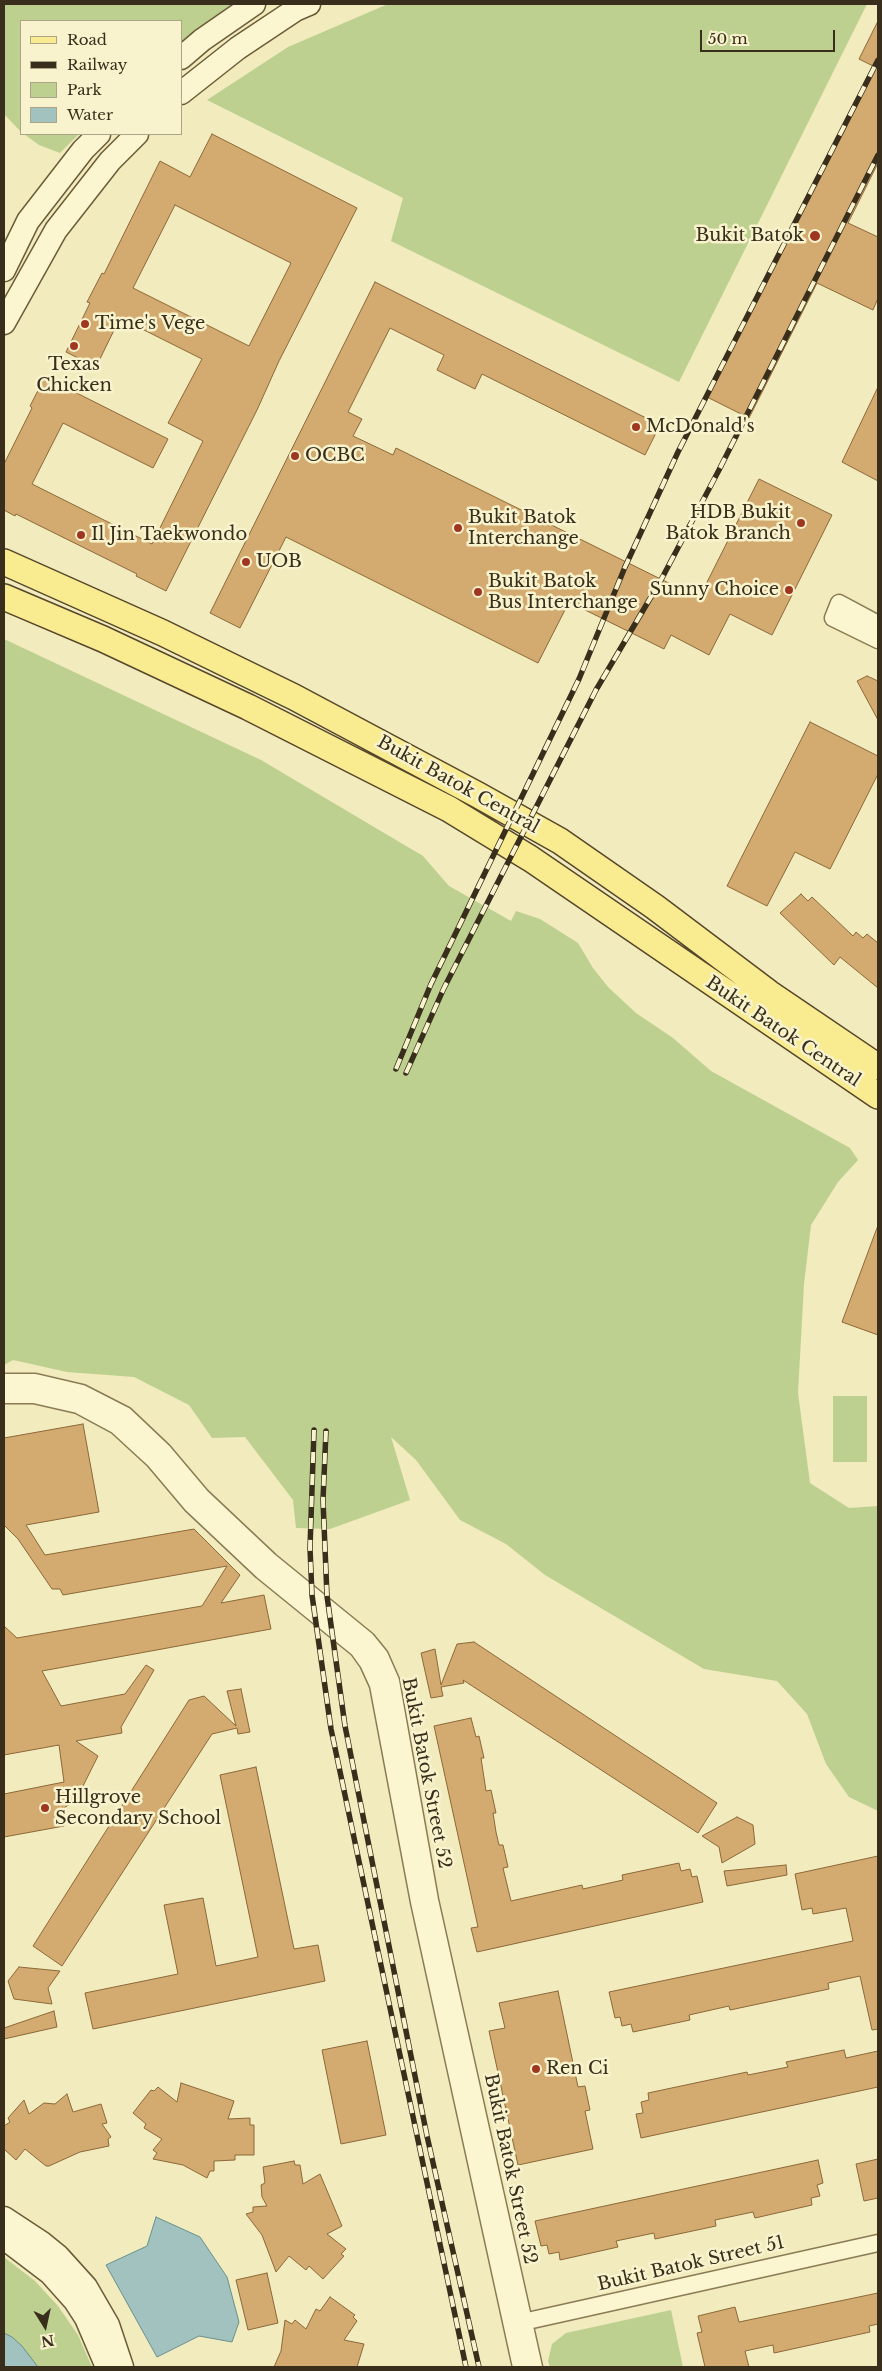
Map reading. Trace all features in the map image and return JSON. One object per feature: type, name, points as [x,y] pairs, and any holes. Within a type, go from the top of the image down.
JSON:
[{"type":"main road","points":[[182,57],[202,40],[254,4]]},
{"type":"main road","points":[[182,92],[238,48],[295,10],[309,4]]},
{"type":"main road","points":[[4,270],[28,221],[83,150],[98,135]]},
{"type":"main road","points":[[4,323],[56,230],[110,161],[136,135]]},
{"type":"main road","name":"Bukit Batok Central","points":[[4,562],[155,630],[294,697],[469,790],[560,842],[656,907],[769,993],[878,1067]]},
{"type":"main road","name":"Bukit Batok Central","points":[[4,597],[104,640],[248,707],[450,809],[531,859],[878,1096]]},
{"type":"main road","points":[[4,2218],[42,2243],[63,2261],[86,2287],[108,2325],[122,2367]]},
{"type":"main road","points":[[4,2238],[23,2250],[50,2273],[75,2301],[86,2318],[107,2367]]},
{"type":"street","points":[[878,624],[836,611],[878,640]]},
{"type":"street","name":"Bukit Batok Street 52","points":[[4,1382],[35,1382],[82,1393],[125,1414],[163,1451],[202,1496],[270,1561],[367,1640],[380,1656],[390,1681],[430,1900],[518,2323],[521,2367]]},
{"type":"street","name":"Bukit Batok Street 52","points":[[4,1395],[34,1395],[78,1405],[117,1426],[154,1460],[192,1505],[262,1571],[358,1649],[368,1663],[378,1685],[419,1902],[518,2323],[534,2367]]},
{"type":"street","name":"Bukit Batok Street 51","points":[[518,2323],[878,2244]]},
{"type":"green space","points":[[4,4],[232,4],[182,43],[182,20],[20,20],[20,131],[4,114]]},
{"type":"green space","points":[[388,4],[867,4],[679,382],[391,241],[403,198],[207,100],[288,47]]},
{"type":"green space","points":[[25,135],[78,135],[60,153],[39,145]]},
{"type":"green space","points":[[4,639],[261,760],[423,856],[449,886],[511,921],[516,911],[540,919],[578,943],[593,968],[608,987],[636,1013],[673,1038],[711,1071],[850,1148],[858,1160],[838,1182],[811,1225],[804,1284],[798,1393],[810,1483],[849,1508],[878,1506],[878,1811],[849,1797],[826,1764],[807,1714],[777,1681],[704,1669],[545,1575],[506,1544],[460,1520],[416,1460],[391,1437],[410,1500],[330,1529],[296,1528],[293,1500],[245,1437],[212,1438],[189,1405],[134,1377],[67,1372],[13,1360],[4,1365]]},
{"type":"green space","points":[[833,1396],[867,1396],[867,1462],[833,1462]]},
{"type":"green space","points":[[4,2257],[35,2281],[58,2306],[78,2335],[92,2367],[4,2367]]},
{"type":"green space","points":[[671,2310],[683,2367],[550,2367],[548,2361],[552,2344],[566,2333]]},
{"type":"water","points":[[156,2217],[200,2237],[227,2277],[239,2322],[232,2342],[199,2336],[157,2357],[106,2265],[147,2246]]},
{"type":"water","points":[[4,2333],[22,2346],[38,2367],[4,2367]]},
{"type":"building","points":[[878,21],[878,163],[848,223],[878,237],[878,298],[873,310],[817,283],[749,418],[705,396],[873,66],[859,59]]},
{"type":"building","points":[[212,134],[357,208],[279,361],[257,410],[166,591],[136,576],[137,574],[16,514],[15,516],[4,510],[4,464],[45,377],[168,439],[153,468],[63,423],[32,484],[152,544],[203,441],[168,423],[202,359],[120,318],[96,367],[66,352],[90,303],[87,302],[102,273],[104,274],[160,161],[190,177]],"holes":[[[175,205],[291,263],[249,346],[133,288]]]},
{"type":"building","points":[[375,282],[660,425],[645,455],[482,374],[475,389],[437,370],[444,355],[390,328],[348,412],[362,419],[353,436],[393,455],[396,448],[699,598],[759,479],[832,515],[772,635],[730,614],[709,655],[671,635],[664,649],[569,602],[538,663],[286,537],[240,628],[210,613]]},
{"type":"building","points":[[878,387],[878,481],[842,462]]},
{"type":"building","points":[[867,676],[878,681],[878,720],[857,681]]},
{"type":"building","points":[[810,722],[878,756],[878,774],[830,869],[795,852],[767,906],[727,886]]},
{"type":"building","points":[[801,894],[808,901],[812,897],[853,936],[856,932],[863,938],[867,934],[878,943],[878,988],[840,957],[834,965],[780,913]]},
{"type":"building","points":[[878,1229],[878,1335],[842,1322]]},
{"type":"building","points":[[83,1424],[99,1512],[26,1525],[45,1555],[194,1529],[240,1575],[221,1603],[264,1595],[271,1629],[42,1671],[61,1706],[125,1694],[146,1665],[154,1670],[121,1727],[122,1733],[76,1741],[98,1756],[76,1800],[61,1810],[64,1826],[4,1837],[4,1794],[64,1782],[59,1745],[4,1755],[4,1626],[17,1638],[202,1606],[227,1566],[63,1595],[60,1589],[52,1589],[18,1539],[4,1525],[4,1438]]},
{"type":"building","points":[[474,1642],[717,1803],[698,1833],[463,1680],[464,1683],[441,1687],[443,1696],[431,1698],[421,1653],[435,1649],[441,1685],[457,1644]]},
{"type":"building","points":[[241,1689],[250,1732],[238,1734],[237,1728],[212,1734],[62,1966],[33,1946],[189,1700],[204,1696],[236,1726],[227,1691]]},
{"type":"building","points":[[471,1718],[476,1737],[479,1736],[484,1758],[481,1758],[486,1791],[491,1790],[496,1813],[493,1813],[499,1845],[503,1845],[508,1867],[503,1868],[511,1901],[582,1885],[583,1889],[623,1880],[622,1875],[679,1863],[681,1871],[690,1869],[692,1877],[697,1876],[703,1902],[477,1952],[471,1928],[478,1927],[434,1726]]},
{"type":"building","points":[[256,1767],[294,1949],[318,1945],[325,1981],[93,2029],[85,1993],[178,1974],[164,1905],[203,1898],[216,1966],[258,1957],[220,1775]]},
{"type":"building","points":[[737,1817],[753,1825],[755,1844],[722,1863],[719,1847],[702,1836]]},
{"type":"building","points":[[878,1856],[878,2029],[872,2030],[860,1976],[828,1983],[829,1989],[730,2010],[729,2006],[689,2015],[690,2020],[633,2032],[631,2024],[622,2026],[620,2017],[615,2018],[609,1992],[853,1941],[846,1908],[813,1914],[812,1908],[802,1910],[795,1874]]},
{"type":"building","points":[[786,1865],[787,1875],[727,1886],[724,1871]]},
{"type":"building","points":[[19,1967],[60,1971],[48,1988],[52,2004],[14,1999],[8,1981]]},
{"type":"building","name":"Ren Ci","points":[[558,1991],[578,2087],[585,2086],[590,2110],[585,2111],[593,2149],[518,2165],[489,2031],[505,2028],[499,2003]]},
{"type":"building","points":[[54,2011],[57,2027],[4,2039],[4,2028]]},
{"type":"building","points":[[367,2041],[386,2135],[341,2144],[322,2050]]},
{"type":"building","points":[[844,2050],[846,2058],[878,2051],[878,2087],[641,2138],[636,2114],[643,2113],[641,2102],[649,2100],[648,2093],[747,2072],[748,2075],[788,2067],[786,2062]]},
{"type":"building","points":[[181,2083],[234,2101],[228,2119],[250,2118],[250,2125],[254,2125],[254,2155],[235,2155],[235,2160],[214,2161],[214,2171],[210,2171],[207,2178],[183,2165],[153,2159],[157,2153],[153,2150],[162,2139],[144,2128],[146,2124],[133,2113],[151,2090],[154,2091],[158,2087],[177,2102]]},
{"type":"building","points":[[67,2094],[73,2112],[101,2104],[107,2123],[102,2124],[111,2137],[108,2139],[109,2146],[80,2152],[49,2166],[46,2166],[25,2149],[16,2160],[4,2149],[4,2126],[10,2122],[8,2118],[24,2100],[29,2114],[44,2103],[55,2104]]},
{"type":"building","points":[[878,2159],[878,2198],[864,2201],[856,2164]]},
{"type":"building","points":[[818,2160],[823,2183],[817,2185],[820,2196],[811,2198],[812,2205],[755,2218],[753,2212],[715,2220],[716,2226],[655,2239],[654,2233],[616,2241],[618,2247],[560,2260],[559,2252],[549,2254],[547,2245],[541,2246],[535,2221]]},
{"type":"building","points":[[294,2161],[295,2165],[300,2165],[303,2184],[320,2174],[342,2226],[327,2234],[346,2249],[341,2254],[344,2256],[323,2279],[309,2266],[306,2270],[289,2256],[276,2272],[262,2235],[246,2214],[253,2212],[253,2207],[267,2206],[262,2197],[261,2185],[265,2183],[263,2167]]},
{"type":"building","points":[[267,2273],[278,2323],[248,2330],[236,2280]]},
{"type":"building","points":[[878,2293],[878,2324],[869,2326],[870,2332],[774,2353],[773,2345],[745,2351],[749,2367],[705,2367],[697,2333],[702,2332],[698,2316],[735,2307],[739,2322]]},
{"type":"building","points":[[330,2297],[355,2315],[353,2317],[357,2321],[344,2340],[364,2344],[357,2367],[274,2367],[281,2351],[285,2320],[292,2324],[295,2320],[306,2329],[316,2309],[320,2311]]},
{"type":"railway","points":[[396,1069],[431,984],[579,679],[625,567],[678,452],[878,60]]},
{"type":"railway","points":[[406,1073],[444,988],[596,690],[661,580],[719,470],[878,155]]},
{"type":"railway","points":[[314,1430],[310,1548],[312,1595],[331,1729],[466,2367]]},
{"type":"railway","points":[[326,1431],[323,1500],[327,1596],[345,1726],[427,2136],[479,2367]]},
{"type":"place","name":"Bukit Batok","points":[[815,236]]},
{"type":"place","name":"Time's Vege","points":[[85,324]]},
{"type":"place","name":"Texas Chicken","points":[[74,346]]},
{"type":"place","name":"McDonald's","points":[[636,427]]},
{"type":"place","name":"OCBC","points":[[295,456]]},
{"type":"place","name":"HDB Bukit Batok Branch","points":[[801,523]]},
{"type":"place","name":"Bukit Batok Interchange","points":[[458,528]]},
{"type":"place","name":"Il Jin Taekwondo","points":[[81,535]]},
{"type":"place","name":"UOB","points":[[246,562]]},
{"type":"place","name":"Sunny Choice","points":[[789,590]]},
{"type":"place","name":"Bukit Batok Bus Interchange","points":[[478,592]]},
{"type":"place","name":"Hillgrove Secondary School","points":[[45,1808]]},
{"type":"place","name":"Ren Ci","points":[[536,2069]]}]
